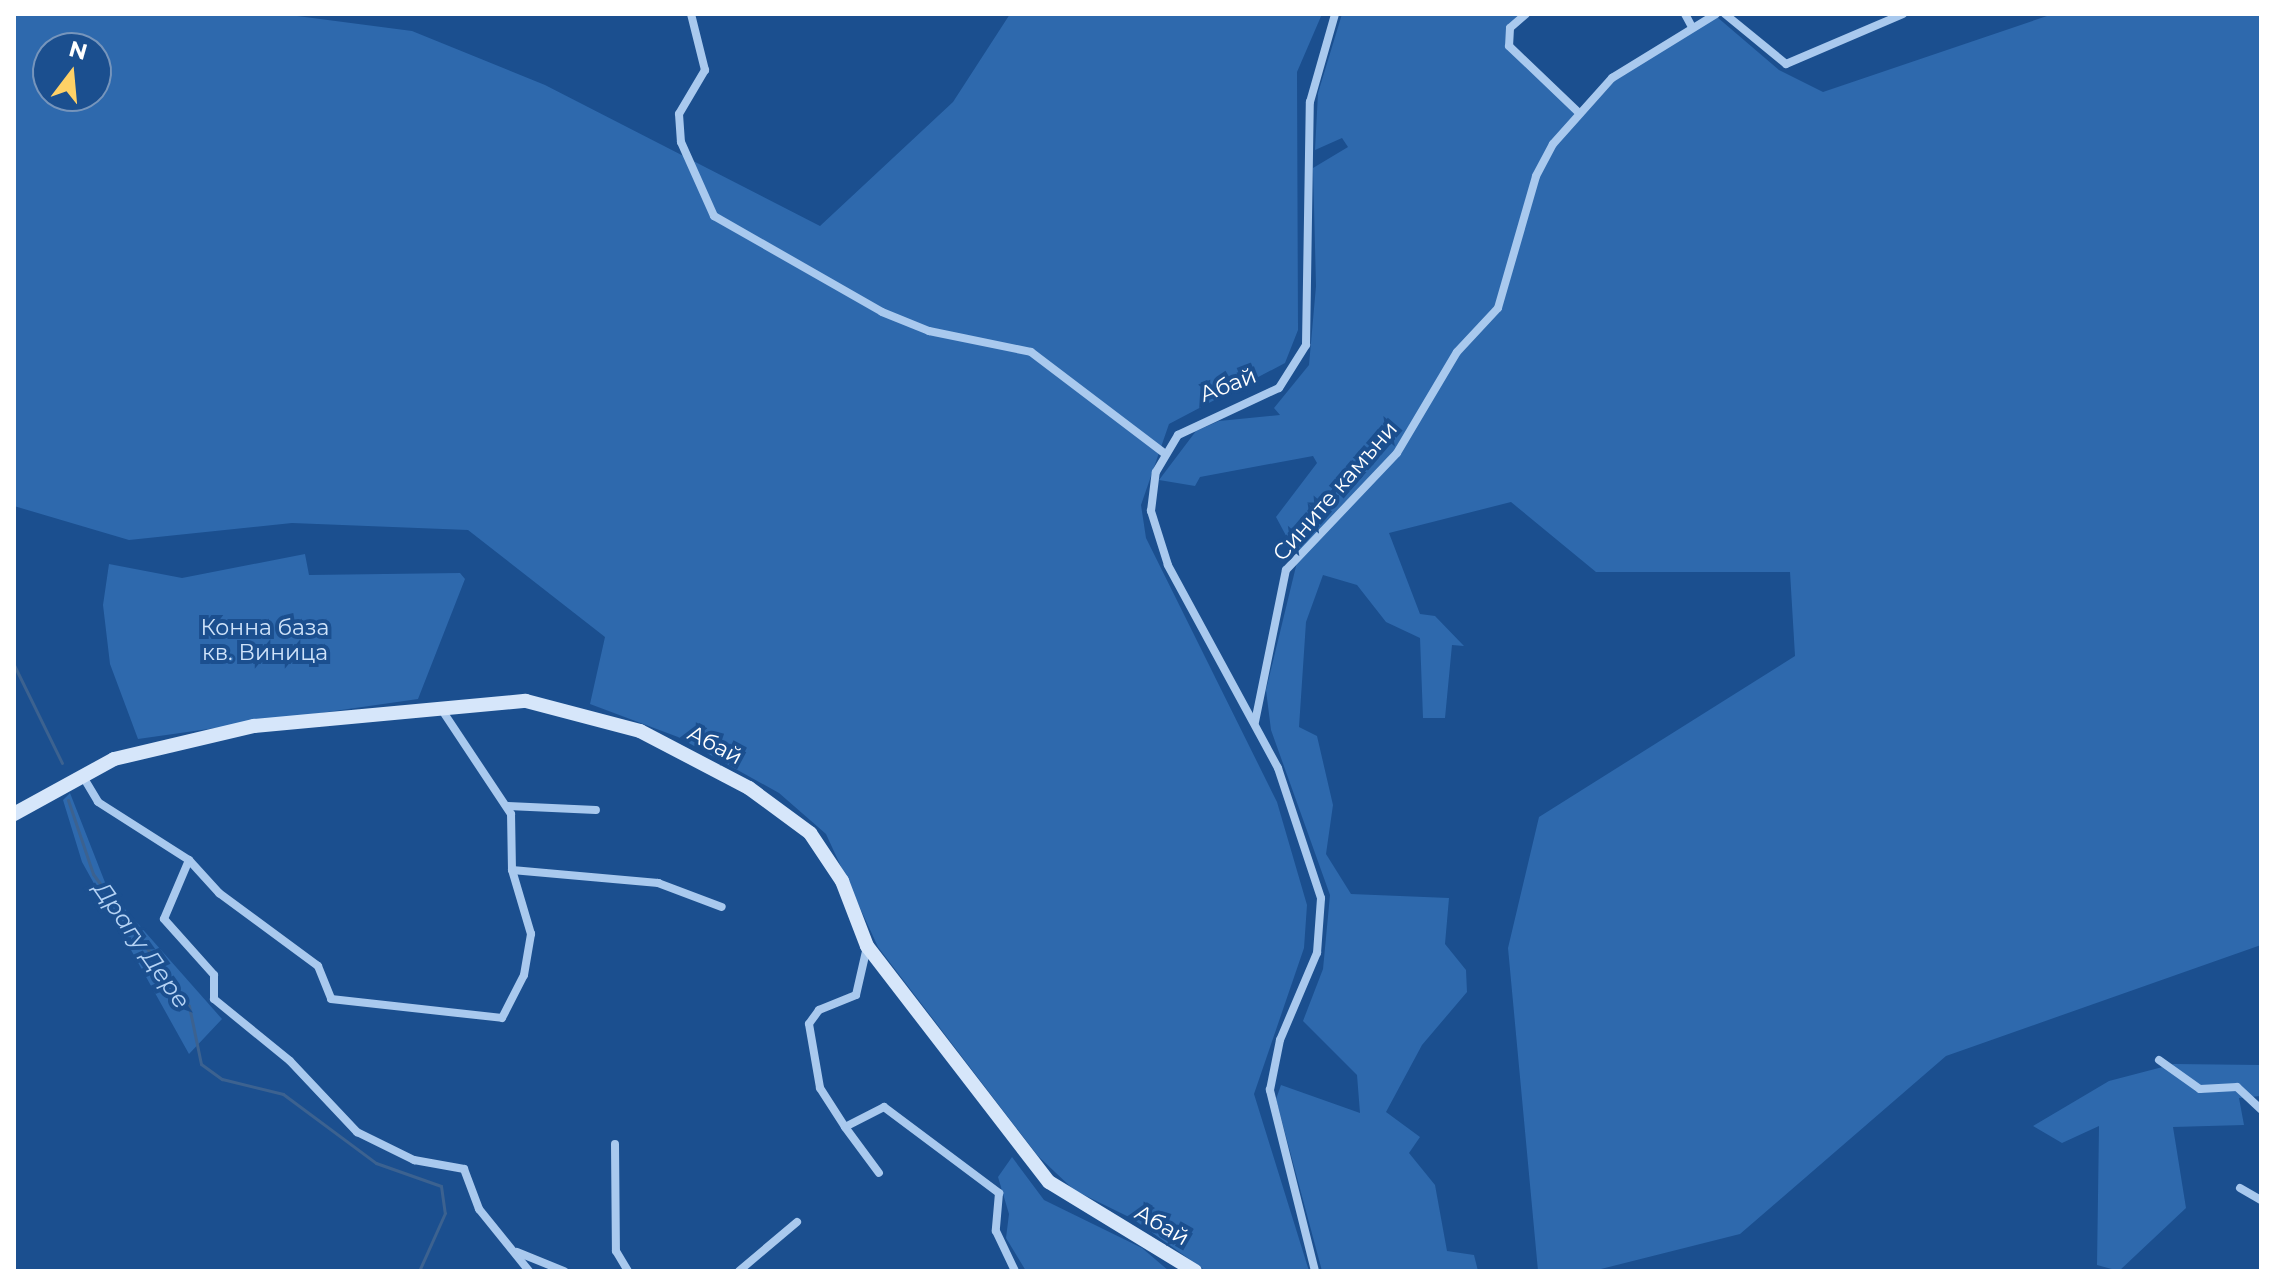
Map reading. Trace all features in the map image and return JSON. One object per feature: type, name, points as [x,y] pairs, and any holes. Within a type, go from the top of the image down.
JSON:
[{"type":"street","points":[[691,14],[705,70],[679,114],[681,142],[714,216],[882,312],[929,331],[1031,352],[1164,453]]},
{"type":"street","name":"Абай","points":[[1315,1271],[1270,1090],[1280,1040],[1317,953],[1321,898],[1296,815],[1255,723],[1156,536],[1152,492],[1164,453],[1194,422],[1279,388],[1306,345],[1310,102],[1335,14]]},
{"type":"street","points":[[1526,14],[1510,28],[1509,46],[1578,112]]},
{"type":"street","points":[[1685,14],[1692,27]]},
{"type":"street","name":"Сините камъни","points":[[1255,723],[1286,570],[1397,453],[1457,352],[1498,308],[1536,176],[1578,112],[1633,62],[1716,14]]},
{"type":"street","points":[[1725,14],[1786,64],[1903,14]]},
{"type":"street","name":"Абай","points":[[14,814],[81,773],[148,749],[254,726],[439,706],[526,701],[572,708],[640,731],[788,812],[826,853],[867,946],[1049,1182],[1195,1271]]},
{"type":"street","points":[[81,773],[98,802],[189,860],[219,893],[318,966],[331,999],[502,1018],[513,1000],[531,934],[512,870],[508,806],[439,706]]},
{"type":"street","points":[[508,806],[596,810]]},
{"type":"street","points":[[189,860],[164,919],[214,975],[214,999],[290,1061],[357,1132],[414,1160],[464,1169],[479,1209],[517,1252],[529,1271]]},
{"type":"street","points":[[512,870],[658,883],[722,907]]},
{"type":"street","points":[[867,946],[856,995],[819,1010],[806,1038],[820,1088],[879,1173]]},
{"type":"street","points":[[2159,1060],[2200,1089],[2237,1087],[2261,1109]]},
{"type":"street","points":[[845,1127],[884,1107],[999,1193],[996,1231],[1015,1271]]},
{"type":"street","points":[[615,1144],[616,1251],[628,1271]]},
{"type":"street","points":[[2240,1188],[2261,1200]]},
{"type":"street","points":[[739,1271],[797,1222]]},
{"type":"street","points":[[517,1252],[564,1271]]},
{"type":"green space","points":[[14,14],[282,14],[412,31],[545,85],[820,226],[953,102],[1010,14],[1322,14],[1297,72],[1298,330],[1285,363],[1169,424],[1141,505],[1146,538],[1277,802],[1307,905],[1304,948],[1254,1094],[1309,1271],[1206,1271],[1133,1219],[1074,1190],[1038,1156],[878,947],[826,834],[779,793],[678,737],[590,704],[605,637],[468,530],[292,523],[129,540],[14,506]]},
{"type":"green space","points":[[1342,14],[1525,14],[1510,28],[1509,46],[1584,115],[1628,66],[1717,17],[1779,70],[1823,92],[2053,14],[2261,14],[2261,945],[1946,1056],[1740,1234],[1593,1271],[1538,1271],[1508,948],[1539,817],[1795,656],[1790,572],[1596,572],[1511,502],[1389,533],[1420,614],[1435,616],[1464,646],[1452,645],[1445,718],[1423,718],[1420,638],[1386,622],[1357,585],[1323,575],[1306,622],[1299,727],[1317,736],[1333,805],[1326,854],[1351,894],[1449,898],[1445,944],[1466,970],[1467,992],[1422,1045],[1386,1112],[1420,1137],[1409,1153],[1435,1185],[1447,1251],[1474,1255],[1478,1271],[1322,1271],[1276,1099],[1281,1085],[1360,1113],[1357,1075],[1303,1021],[1323,969],[1330,895],[1271,730],[1266,690],[1298,558],[1276,517],[1317,463],[1313,456],[1200,477],[1195,486],[1159,480],[1196,431],[1219,421],[1280,415],[1274,408],[1309,365],[1316,286],[1313,168],[1348,147],[1342,138],[1315,150],[1318,93]]},
{"type":"green space","name":"Конна база кв. Виница","points":[[305,554],[309,575],[460,573],[465,579],[418,699],[138,739],[110,664],[103,605],[109,564],[182,578]]},
{"type":"green space","points":[[70,793],[108,890],[222,1019],[189,1054],[82,862],[63,800]]},
{"type":"green space","points":[[2174,1064],[2261,1065],[2261,1096],[2239,1098],[2244,1125],[2173,1127],[2186,1208],[2119,1271],[2097,1265],[2099,1126],[2062,1143],[2033,1126],[2109,1081]]},
{"type":"green space","points":[[1012,1157],[1044,1200],[1142,1248],[1169,1271],[1026,1271],[1006,1238],[1009,1214],[998,1177]]},
{"type":"waterway","name":"Драгу Дере","points":[[14,665],[62,763]]},
{"type":"waterway","name":"Драгу Дере","points":[[68,800],[93,874],[189,1006],[201,1064],[222,1079],[283,1094],[376,1163],[441,1186],[445,1213],[419,1271]]}]
